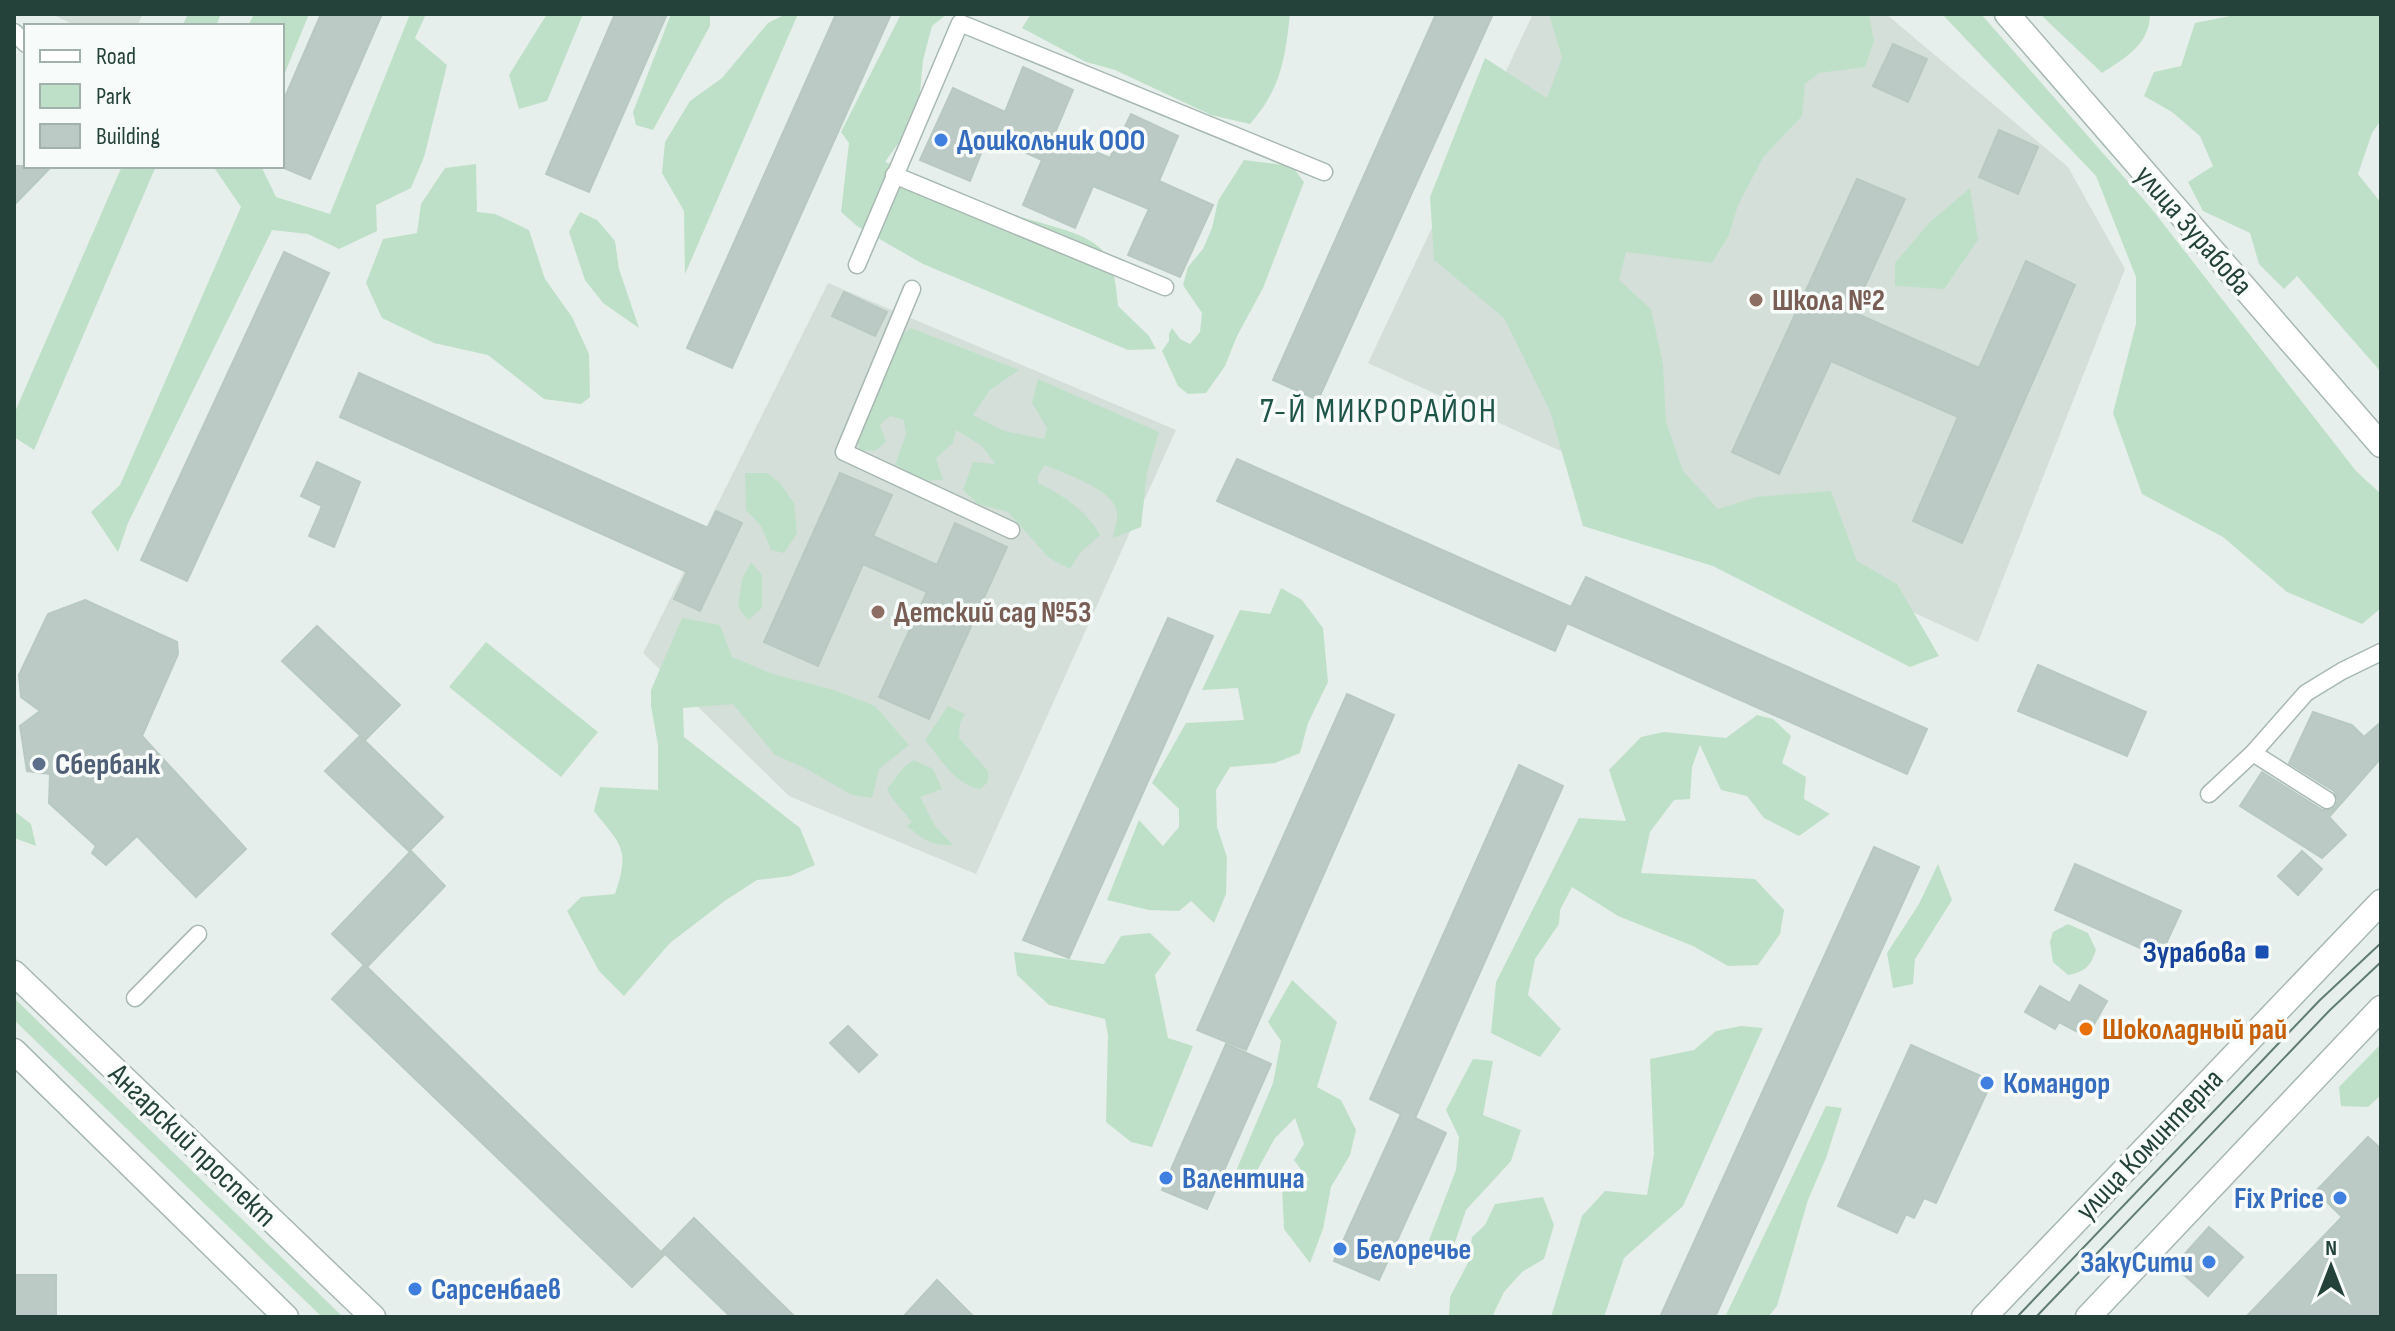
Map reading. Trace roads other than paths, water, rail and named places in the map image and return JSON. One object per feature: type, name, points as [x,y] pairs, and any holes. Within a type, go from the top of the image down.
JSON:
[{"type":"street","name":"улица Зурабова","points":[[2007,14],[2381,445]]},
{"type":"street","name":"улица Коминтерна","points":[[1984,1317],[2381,902]]},
{"type":"street","name":"Ангарский проспект","points":[[14,973],[373,1317]]},
{"type":"street","points":[[2088,1317],[2381,1008]]},
{"type":"street","name":"Ангарский проспект","points":[[14,1051],[286,1317]]},
{"type":"lane","points":[[857,265],[960,23],[1324,172]]},
{"type":"lane","points":[[894,175],[1165,287]]},
{"type":"lane","points":[[912,289],[844,452],[1011,530]]},
{"type":"lane","points":[[2209,794],[2253,753],[2306,693],[2381,652]]},
{"type":"lane","points":[[2253,753],[2327,800]]},
{"type":"lane","points":[[135,998],[198,934]]},
{"type":"tram line","points":[[2017,1317],[2320,1000],[2381,943]]},
{"type":"tram line","points":[[2036,1317],[2330,1010],[2381,962]]},
{"type":"place","name":"Дошкольник ООО","points":[[941,140]]},
{"type":"place","name":"Школа №2","points":[[1756,300]]},
{"type":"place","name":"Детский сад №53","points":[[878,612]]},
{"type":"place","name":"Сбербанк","points":[[39,764]]},
{"type":"place","name":"Зурабова","points":[[2262,952]]},
{"type":"place","name":"Шоколадный рай","points":[[2086,1029]]},
{"type":"place","name":"Командор","points":[[1987,1083]]},
{"type":"place","name":"Валентина","points":[[1166,1178]]},
{"type":"place","name":"Fix Price","points":[[2340,1198]]},
{"type":"place","name":"Белоречье","points":[[1340,1249]]},
{"type":"place","name":"ЗакуСити","points":[[2209,1262]]},
{"type":"place","name":"Сарсенбаев","points":[[415,1289]]},
{"type":"district","name":"7-Й МИКРОРАЙОН","points":[[1379,410]]}]
